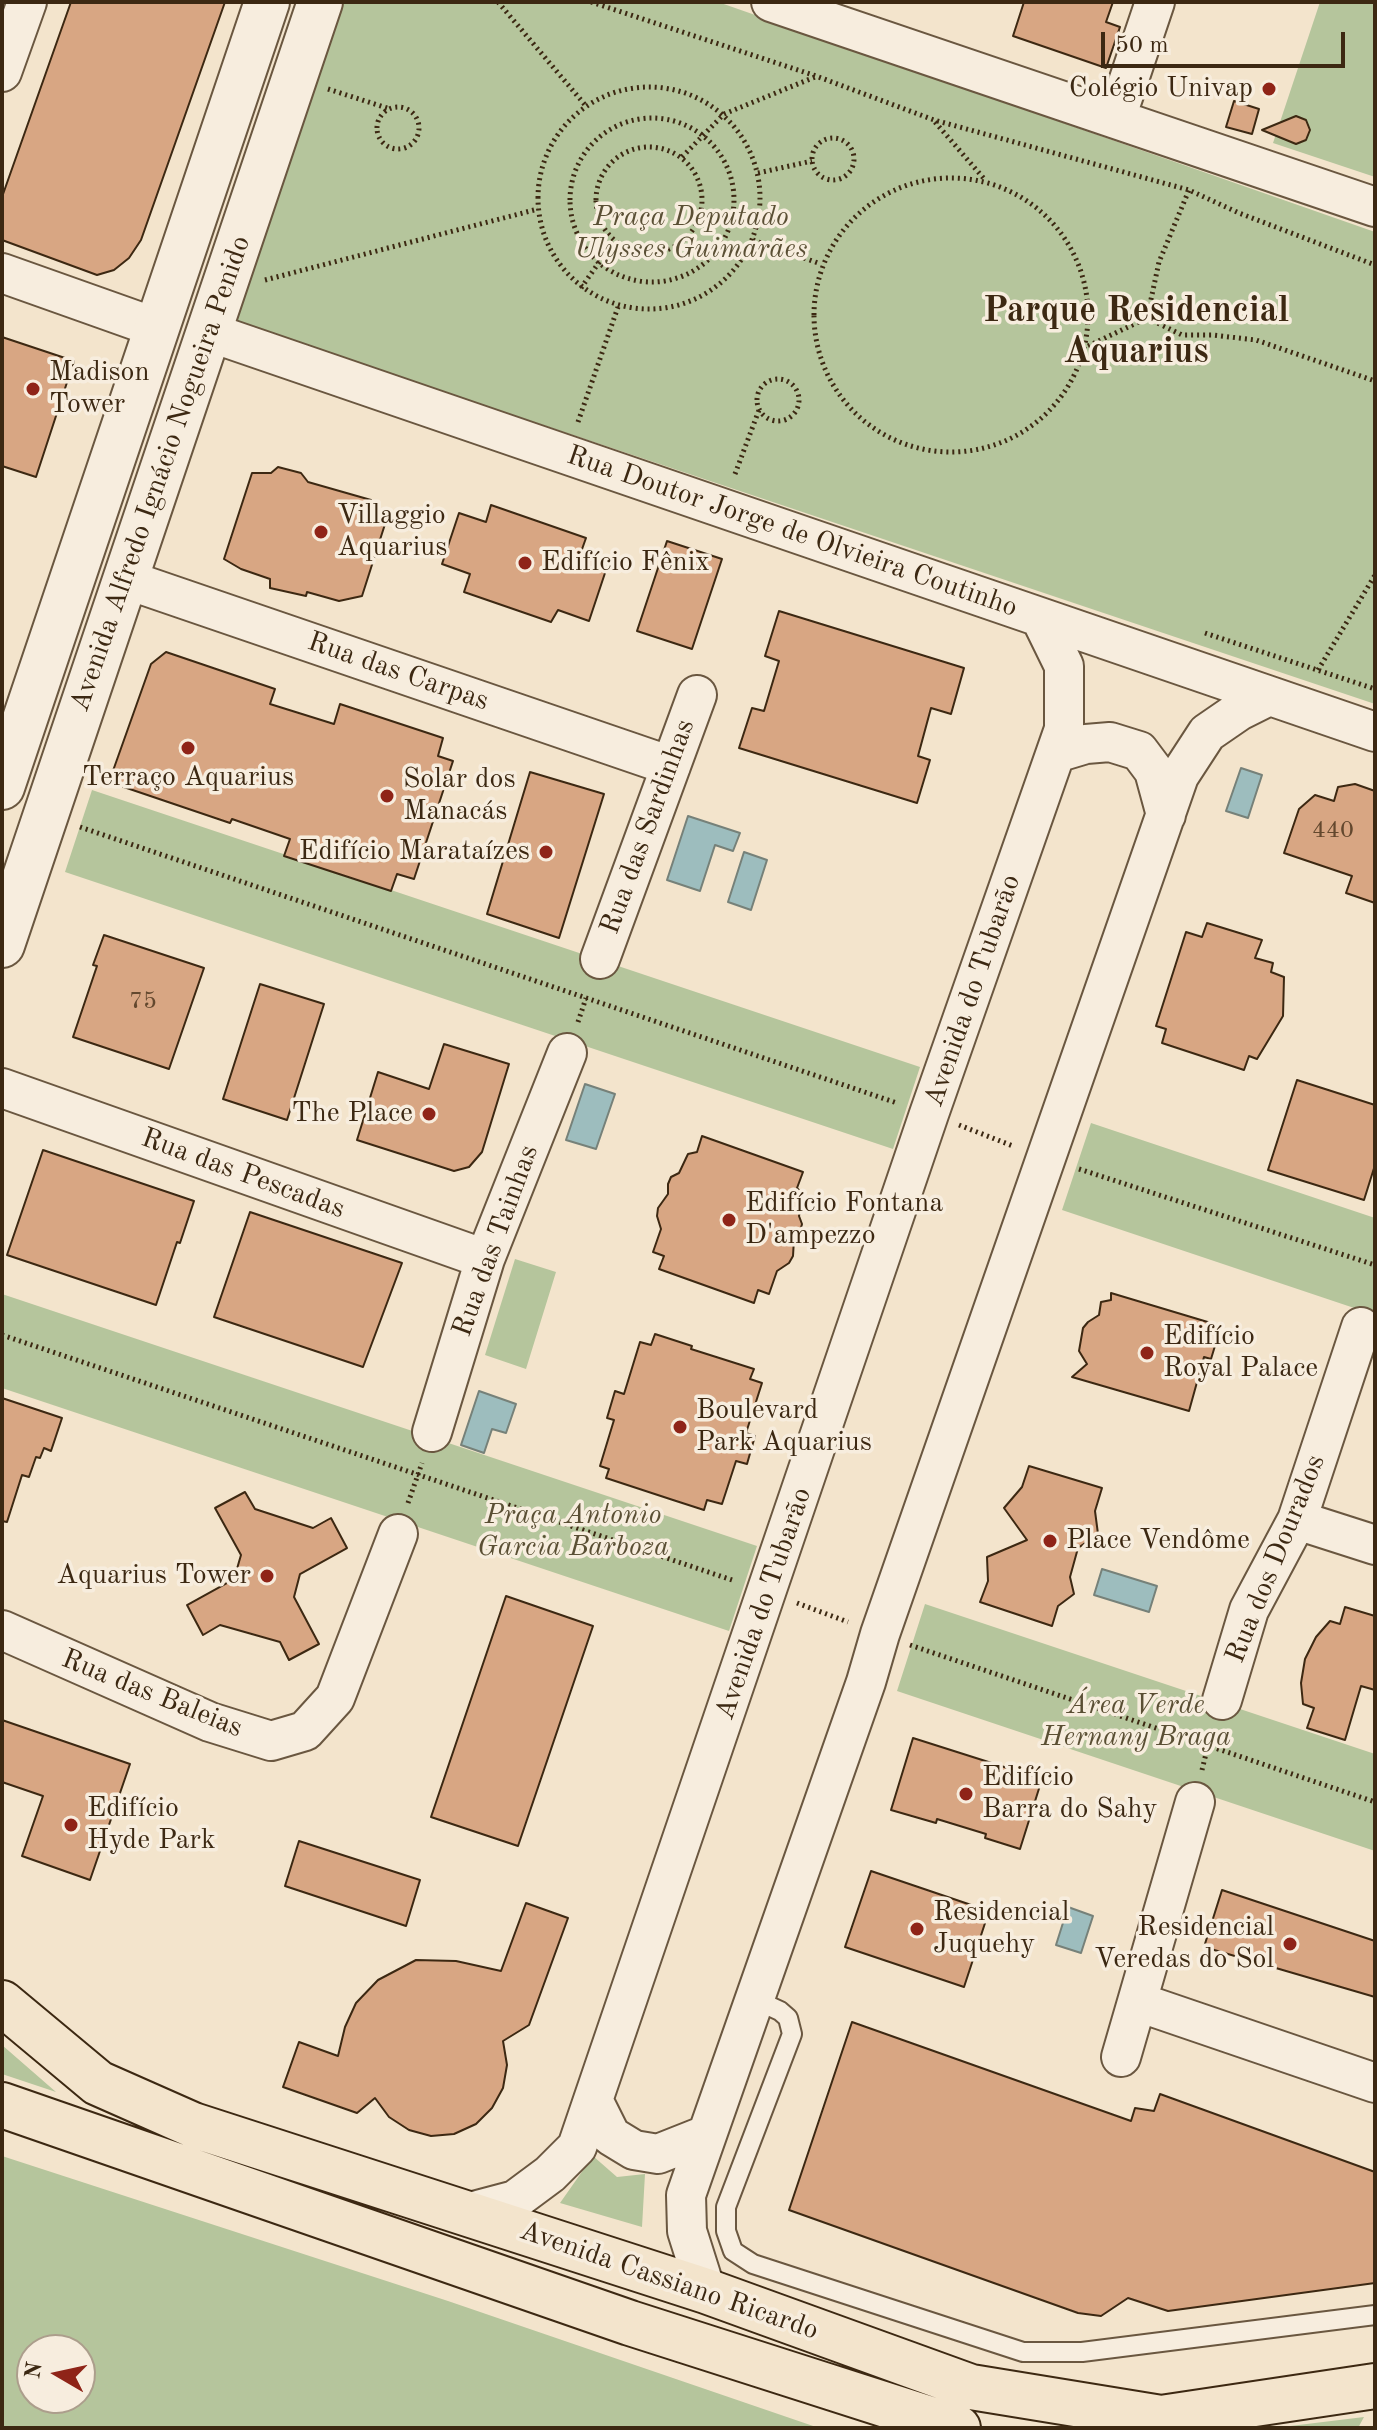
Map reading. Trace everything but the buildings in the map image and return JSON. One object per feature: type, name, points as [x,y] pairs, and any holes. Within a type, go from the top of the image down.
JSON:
[{"type":"main road","name":"Avenida Cassiano Ricardo","points":[[2,2003],[98,2083],[193,2125],[706,2291],[971,2387],[1161,2418],[1375,2386]]},
{"type":"main road","name":"Avenida Cassiano Ricardo","points":[[2,2105],[630,2323],[958,2428]]},
{"type":"street","points":[[2,72],[27,2]]},
{"type":"street","name":"Avenida Alfredo Ignácio Nogueira Penido","points":[[2,787],[11,729],[157,328],[267,2]]},
{"type":"street","name":"Avenida Alfredo Ignácio Nogueira Penido","points":[[2,945],[320,2]]},
{"type":"street","points":[[773,2],[1375,207]]},
{"type":"street","points":[[1116,118],[1155,2]]},
{"type":"street","points":[[2,273],[157,328]]},
{"type":"street","name":"Rua Doutor Jorge de Olvieira Coutinho","points":[[209,332],[1375,732]]},
{"type":"street","name":"Rua das Carpas","points":[[125,579],[671,766]]},
{"type":"street","name":"Avenida do Tubarão","points":[[466,2213],[515,2200],[550,2174],[577,2147],[929,1114],[1064,729],[1064,666],[1040,617]]},
{"type":"street","name":"Rua das Sardinhas","points":[[600,959],[697,695]]},
{"type":"street","points":[[706,2291],[687,2231],[686,2195],[1179,776],[1207,733],[1239,711],[1269,696]]},
{"type":"street","points":[[1056,753],[1086,744],[1110,742],[1139,751],[1154,771],[1166,815]]},
{"type":"street","name":"Rua das Tainhas","points":[[432,1432],[485,1259],[567,1053]]},
{"type":"street","name":"Rua das Pescadas","points":[[2,1088],[485,1259]]},
{"type":"street","name":"Rua dos Dourados","points":[[1222,1700],[1249,1610],[1297,1520],[1361,1327]]},
{"type":"street","points":[[1297,1520],[1375,1545]]},
{"type":"street","name":"Rua das Baleias","points":[[2,1630],[210,1722],[271,1741],[305,1731],[335,1698],[398,1534]]},
{"type":"street","points":[[1121,2057],[1195,1802]]},
{"type":"street","points":[[1138,2002],[1375,2083]]},
{"type":"street","points":[[593,2100],[611,2136],[634,2150],[658,2154],[706,2135]]},
{"type":"lane","points":[[754,1999],[788,2018],[792,2034],[726,2207],[726,2231],[733,2251],[753,2264],[1023,2352],[1082,2352],[1375,2315]]},
{"type":"path","points":[[498,2],[586,106]]},
{"type":"path","points":[[591,2],[816,76],[934,120],[1189,190],[1239,213],[1375,265]]},
{"type":"path","points":[[682,157],[724,114],[816,76]]},
{"type":"path","points":[[656,86],[693,94],[724,114],[746,141],[758,173],[761,207],[753,240],[737,268],[712,291],[683,305],[651,311],[618,307],[581,288],[560,266],[545,239],[538,209],[539,179],[548,151],[564,125],[586,106],[619,90],[656,86]]},
{"type":"path","points":[[321,87],[388,109],[408,108],[418,118],[420,125],[417,139],[406,148],[392,148],[380,140],[379,119],[388,109]]},
{"type":"path","points":[[651,117],[679,121],[703,135],[721,154],[732,178],[734,204],[729,230],[716,252],[697,270],[673,280],[647,282],[621,277],[599,263],[581,241],[572,214],[571,186],[581,159],[599,137],[623,123],[651,117]]},
{"type":"path","points":[[934,120],[987,182]]},
{"type":"path","points":[[826,139],[846,142],[853,154],[852,167],[836,180],[823,178],[812,161],[815,147],[826,139]]},
{"type":"path","points":[[647,146],[666,149],[682,157],[697,177],[703,202],[700,219],[691,234],[663,253],[638,252],[614,241],[603,227],[596,210],[596,192],[602,174],[614,160],[629,150],[647,146]]},
{"type":"path","points":[[758,173],[812,161]]},
{"type":"path","points":[[948,176],[987,182],[1022,200],[1050,220],[1072,251],[1088,290],[1088,346],[1058,405],[1016,438],[964,457],[917,448],[867,423],[830,378],[817,339],[811,303],[818,263],[849,218],[883,195],[910,183],[948,176]]},
{"type":"path","points":[[1147,318],[1159,262],[1189,190]]},
{"type":"path","points":[[252,283],[538,209]]},
{"type":"path","points":[[753,240],[818,263]]},
{"type":"path","points":[[581,288],[614,241]]},
{"type":"path","points":[[578,422],[618,307]]},
{"type":"path","points":[[1088,346],[1147,318]]},
{"type":"path","points":[[1147,318],[1182,335],[1256,340],[1375,381]]},
{"type":"path","points":[[735,474],[759,410],[756,396],[763,384],[769,380],[790,382],[798,393],[795,413],[782,421],[769,419],[759,410]]},
{"type":"path","points":[[563,417],[592,426]]},
{"type":"path","points":[[725,470],[750,479]]},
{"type":"path","points":[[1318,670],[1375,575]]},
{"type":"path","points":[[1194,629],[1375,689]]},
{"type":"path","points":[[46,815],[929,1114],[1046,1158],[1375,1265]]},
{"type":"path","points":[[567,1053],[600,959]]},
{"type":"path","points":[[2,1335],[768,1592],[880,1634],[1375,1802]]},
{"type":"path","points":[[398,1534],[432,1432]]},
{"type":"path","points":[[1195,1802],[1206,1746],[1222,1700]]},
{"type":"green space","name":"Praça Deputado Ulysses Guimarães","points":[[336,2],[718,2],[1375,232],[1375,704],[227,319]]},
{"type":"green space","points":[[1320,2],[1375,2],[1375,177],[1273,143]]},
{"type":"green space","points":[[92,790],[920,1067],[893,1149],[65,872]]},
{"type":"green space","points":[[1091,1123],[1375,1218],[1375,1315],[1062,1210]]},
{"type":"green space","points":[[515,1259],[556,1272],[526,1369],[485,1355]]},
{"type":"green space","name":"Praça Antonio Garcia Barboza","points":[[2,1294],[757,1546],[729,1631],[2,1388]]},
{"type":"green space","name":"Área Verde Hernany Braga","points":[[925,1604],[1375,1754],[1375,1851],[897,1691]]},
{"type":"green space","points":[[2,2045],[56,2092],[2,2074]]},
{"type":"green space","points":[[2,2156],[448,2301],[819,2428],[2,2428]]},
{"type":"green space","points":[[593,2156],[617,2177],[645,2174],[642,2227],[560,2203]]},
{"type":"green space","points":[[1364,2417],[1358,2428],[1274,2428]]},
{"type":"water","points":[[1241,768],[1262,775],[1248,818],[1226,811]]},
{"type":"water","points":[[688,816],[740,833],[733,851],[715,845],[700,891],[667,880]]},
{"type":"water","points":[[744,852],[767,860],[751,910],[728,902]]},
{"type":"water","points":[[585,1084],[615,1094],[596,1149],[566,1140]]},
{"type":"water","points":[[479,1391],[516,1404],[506,1433],[492,1429],[484,1453],[461,1445]]},
{"type":"water","points":[[1102,1569],[1157,1586],[1149,1612],[1094,1595]]},
{"type":"water","points":[[1068,1907],[1093,1916],[1081,1953],[1056,1945]]},
{"type":"place","name":"Colégio Univap","points":[[1269,89]]},
{"type":"place","name":"Madison Tower","points":[[33,389]]},
{"type":"place","name":"Villaggio Aquarius","points":[[321,532]]},
{"type":"place","name":"Edifício Fênix","points":[[525,563]]},
{"type":"place","name":"Terraço Aquarius","points":[[188,748]]},
{"type":"place","name":"Solar dos Manacás","points":[[387,796]]},
{"type":"place","name":"Edifício Marataízes","points":[[546,852]]},
{"type":"place","name":"The Place","points":[[429,1114]]},
{"type":"place","name":"Edifício Fontana D'ampezzo","points":[[729,1220]]},
{"type":"place","name":"Edifício Royal Palace","points":[[1147,1353]]},
{"type":"place","name":"Boulevard Park Aquarius","points":[[680,1427]]},
{"type":"place","name":"Place Vendôme","points":[[1050,1541]]},
{"type":"place","name":"Aquarius Tower","points":[[267,1576]]},
{"type":"place","name":"Edifício Barra do Sahy","points":[[966,1794]]},
{"type":"place","name":"Edifício Hyde Park","points":[[71,1825]]},
{"type":"place","name":"Residencial Juquehy","points":[[917,1929]]},
{"type":"place","name":"Residencial Veredas do Sol","points":[[1290,1944]]},
{"type":"district","name":"Parque Residencial Aquarius","points":[[1136,332]]}]
